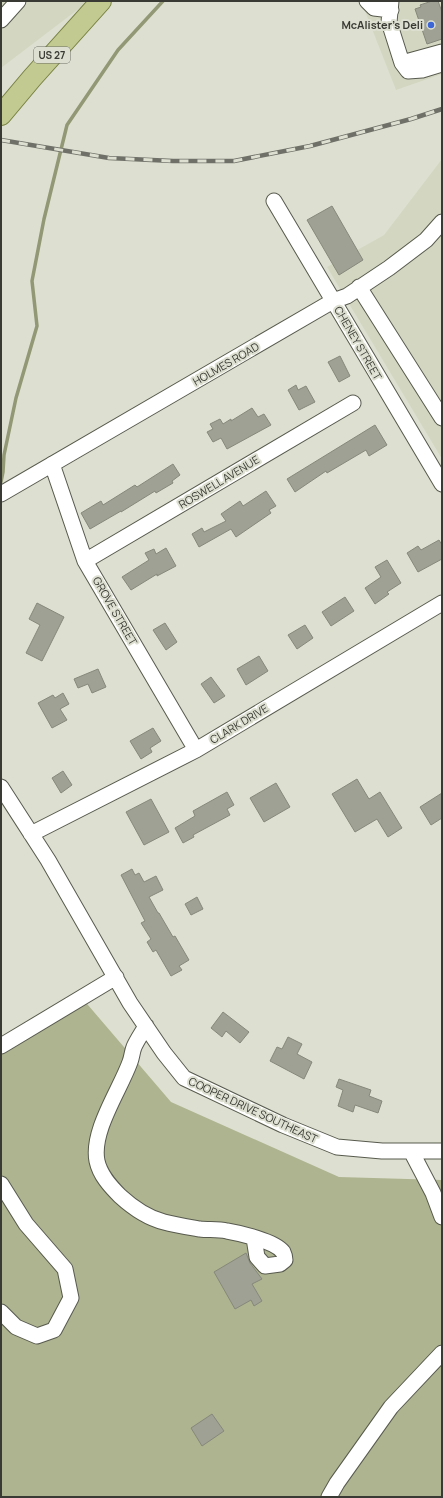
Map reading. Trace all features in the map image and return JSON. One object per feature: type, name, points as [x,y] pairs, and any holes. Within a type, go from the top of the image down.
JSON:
[{"type":"main road","name":"US 27","points":[[3,112],[101,1]]},
{"type":"street","points":[[1,20],[18,1]]},
{"type":"street","points":[[367,1],[374,8],[391,6],[389,22],[402,63],[408,71],[422,70],[442,64]]},
{"type":"street","points":[[402,63],[442,52]]},
{"type":"street","name":"CHENEY STREET","points":[[274,201],[442,484]]},
{"type":"street","name":"HOLMES ROAD","points":[[1,494],[333,302],[347,296],[389,268],[426,240],[442,222]]},
{"type":"street","points":[[359,287],[442,418]]},
{"type":"street","name":"ROSWELL AVENUE","points":[[85,561],[353,403]]},
{"type":"street","name":"GROVE STREET","points":[[52,464],[85,561],[196,750]]},
{"type":"street","name":"CLARK DRIVE","points":[[31,834],[196,750],[442,603]]},
{"type":"street","name":"COOPER DRIVE SOUTHEAST","points":[[1,787],[48,860],[130,1003],[164,1053],[184,1078],[283,1126],[337,1147],[382,1151],[442,1151]]},
{"type":"street","points":[[1,1046],[116,978]]},
{"type":"street","points":[[146,1026],[134,1048],[130,1062],[115,1093],[99,1136],[97,1161],[108,1185],[126,1201],[150,1216],[162,1221],[200,1229],[226,1231],[254,1238]]},
{"type":"street","points":[[411,1151],[433,1193],[442,1217]]},
{"type":"street","points":[[1,1184],[26,1224],[65,1269],[71,1298],[54,1330],[37,1336],[16,1327],[1,1312]]},
{"type":"street","points":[[329,1497],[337,1483],[391,1407],[442,1353]]},
{"type":"shaded area","points":[[1,1],[89,1],[1,68]]},
{"type":"shaded area","points":[[361,1],[442,1],[442,74],[396,90]]},
{"type":"shaded area","points":[[442,159],[442,459],[327,267],[384,235]]},
{"type":"green space","points":[[82,998],[171,1102],[339,1177],[442,1180],[442,1497],[1,1497],[1,1046]]},
{"type":"building","name":"McAlister's Deli","points":[[432,1],[438,1],[442,12],[442,39],[427,44],[415,9],[421,7],[420,5]]},
{"type":"building","points":[[332,206],[363,260],[339,275],[307,220]]},
{"type":"building","points":[[340,356],[350,376],[339,382],[328,362]]},
{"type":"building","points":[[296,385],[298,390],[306,386],[315,402],[299,410],[288,390]]},
{"type":"building","points":[[252,408],[258,417],[264,414],[271,425],[227,449],[221,438],[213,442],[207,432],[213,429],[210,424],[220,419],[223,424],[231,419],[231,421]]},
{"type":"building","points":[[375,425],[387,445],[369,456],[366,450],[327,473],[326,471],[295,492],[287,479]]},
{"type":"building","points":[[173,464],[180,475],[172,481],[173,483],[156,493],[155,491],[90,529],[81,513],[101,501],[103,505],[135,485],[137,487]]},
{"type":"building","points":[[266,491],[276,506],[269,510],[271,513],[236,537],[231,529],[199,547],[192,534],[202,528],[204,532],[226,521],[221,514],[240,501],[243,506]]},
{"type":"building","points":[[439,540],[442,545],[442,559],[418,572],[407,553],[418,546],[421,550]]},
{"type":"building","points":[[166,548],[176,566],[157,576],[157,574],[131,590],[122,577],[149,560],[145,553],[154,549],[156,554]]},
{"type":"building","points":[[387,560],[401,583],[387,592],[389,594],[375,604],[365,588],[381,577],[375,567]]},
{"type":"building","points":[[345,597],[354,611],[331,626],[322,612]]},
{"type":"building","points":[[37,603],[64,617],[42,661],[26,653],[40,625],[29,619]]},
{"type":"building","points":[[165,623],[177,642],[166,650],[153,630]]},
{"type":"building","points":[[305,625],[313,638],[297,649],[288,635]]},
{"type":"building","points":[[259,656],[268,671],[246,685],[237,669]]},
{"type":"building","points":[[98,669],[106,687],[92,693],[88,684],[78,688],[74,679]]},
{"type":"building","points":[[211,677],[225,696],[214,703],[201,684]]},
{"type":"building","points":[[63,693],[69,704],[60,709],[67,720],[52,728],[38,703],[53,695],[55,698]]},
{"type":"building","points":[[153,728],[161,741],[150,748],[152,752],[141,759],[130,741]]},
{"type":"building","points":[[63,771],[72,785],[61,793],[52,778]]},
{"type":"building","points":[[357,779],[369,799],[380,792],[402,828],[388,837],[377,819],[355,832],[332,794]]},
{"type":"building","points":[[276,783],[290,807],[264,822],[250,798]]},
{"type":"building","points":[[227,792],[234,805],[227,809],[230,815],[193,835],[194,837],[183,843],[175,828],[195,816],[193,811]]},
{"type":"building","points":[[442,793],[442,818],[431,825],[420,807]]},
{"type":"building","points":[[151,799],[169,832],[144,845],[126,812]]},
{"type":"building","points":[[132,869],[135,875],[139,873],[144,882],[156,876],[163,890],[149,897],[189,960],[179,966],[182,970],[171,976],[156,950],[153,952],[147,942],[151,939],[141,923],[145,921],[121,875]]},
{"type":"building","points":[[197,897],[203,909],[191,915],[185,904]]},
{"type":"building","points":[[223,1012],[249,1032],[240,1043],[226,1031],[222,1037],[211,1028]]},
{"type":"building","points":[[288,1037],[302,1044],[297,1054],[312,1062],[304,1079],[270,1061],[277,1047],[282,1049]]},
{"type":"building","points":[[339,1079],[371,1090],[369,1096],[382,1101],[378,1113],[355,1105],[353,1112],[338,1106],[343,1090],[336,1087]]},
{"type":"building","points":[[246,1253],[250,1263],[262,1279],[252,1284],[262,1301],[254,1306],[251,1300],[235,1309],[214,1272]]},
{"type":"building","points":[[212,1414],[224,1431],[202,1446],[191,1428]]},
{"type":"waterway","points":[[1,482],[4,455],[16,398],[37,326],[32,281],[44,219],[67,125],[118,50],[163,1]]},
{"type":"railway","points":[[1,140],[109,158],[173,161],[234,161],[310,146],[411,119],[442,109]]},
{"type":"place","name":"McAlister's Deli","points":[[431,25]]}]
